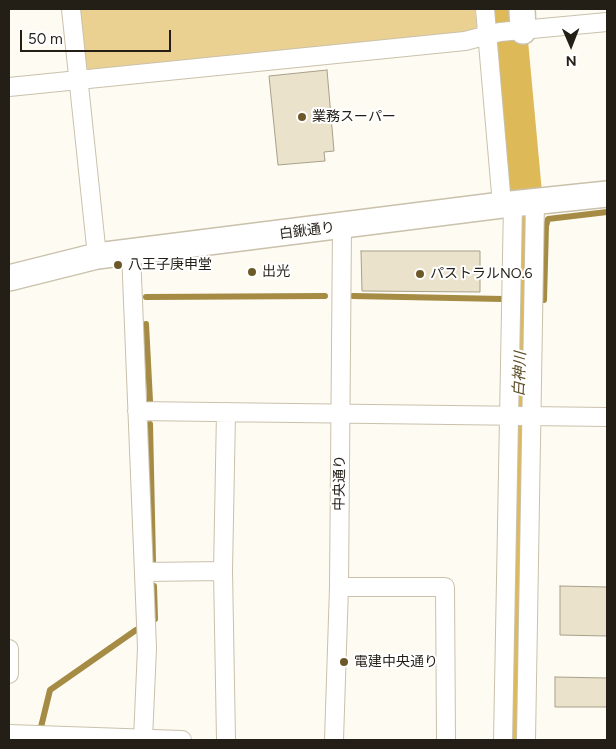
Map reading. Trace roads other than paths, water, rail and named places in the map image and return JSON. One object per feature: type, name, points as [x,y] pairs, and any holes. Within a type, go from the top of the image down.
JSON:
[{"type":"street","points":[[71,9],[97,256]]},
{"type":"street","points":[[485,9],[510,28],[520,203],[531,416],[526,740]]},
{"type":"street","points":[[9,87],[465,41],[510,28],[607,22]]},
{"type":"street","name":"白鍬通り","points":[[9,278],[97,256],[342,227],[520,203],[607,194]]},
{"type":"street","points":[[503,740],[510,415],[520,203]]},
{"type":"street","name":"中央通り","points":[[334,740],[339,587],[342,227]]},
{"type":"street","points":[[131,252],[147,648],[143,739]]},
{"type":"street","points":[[137,411],[607,417]]},
{"type":"street","points":[[226,412],[224,571],[226,740]]},
{"type":"street","points":[[144,572],[224,571]]},
{"type":"street","points":[[339,587],[445,587],[446,740]]},
{"type":"street","points":[[9,648],[9,674]]},
{"type":"street","points":[[9,734],[47,739],[182,740]]},
{"type":"waterway","name":"白神川","points":[[507,9],[526,215],[518,425],[515,740]]},
{"type":"waterway","points":[[540,300],[544,300],[546,226],[548,219],[607,212]]},
{"type":"waterway","points":[[146,297],[325,296]]},
{"type":"waterway","points":[[353,296],[503,299]]},
{"type":"waterway","points":[[146,324],[150,401]]},
{"type":"waterway","points":[[150,424],[153,561]]},
{"type":"waterway","points":[[154,586],[155,619]]},
{"type":"waterway","points":[[41,727],[50,690],[136,630]]},
{"type":"place","name":"業務スーパー","points":[[302,117]]},
{"type":"place","name":"八王子庚申堂","points":[[118,265]]},
{"type":"place","name":"出光","points":[[252,272]]},
{"type":"place","name":"パストラルNO.6","points":[[420,274]]},
{"type":"place","name":"電建中央通り","points":[[344,662]]}]
